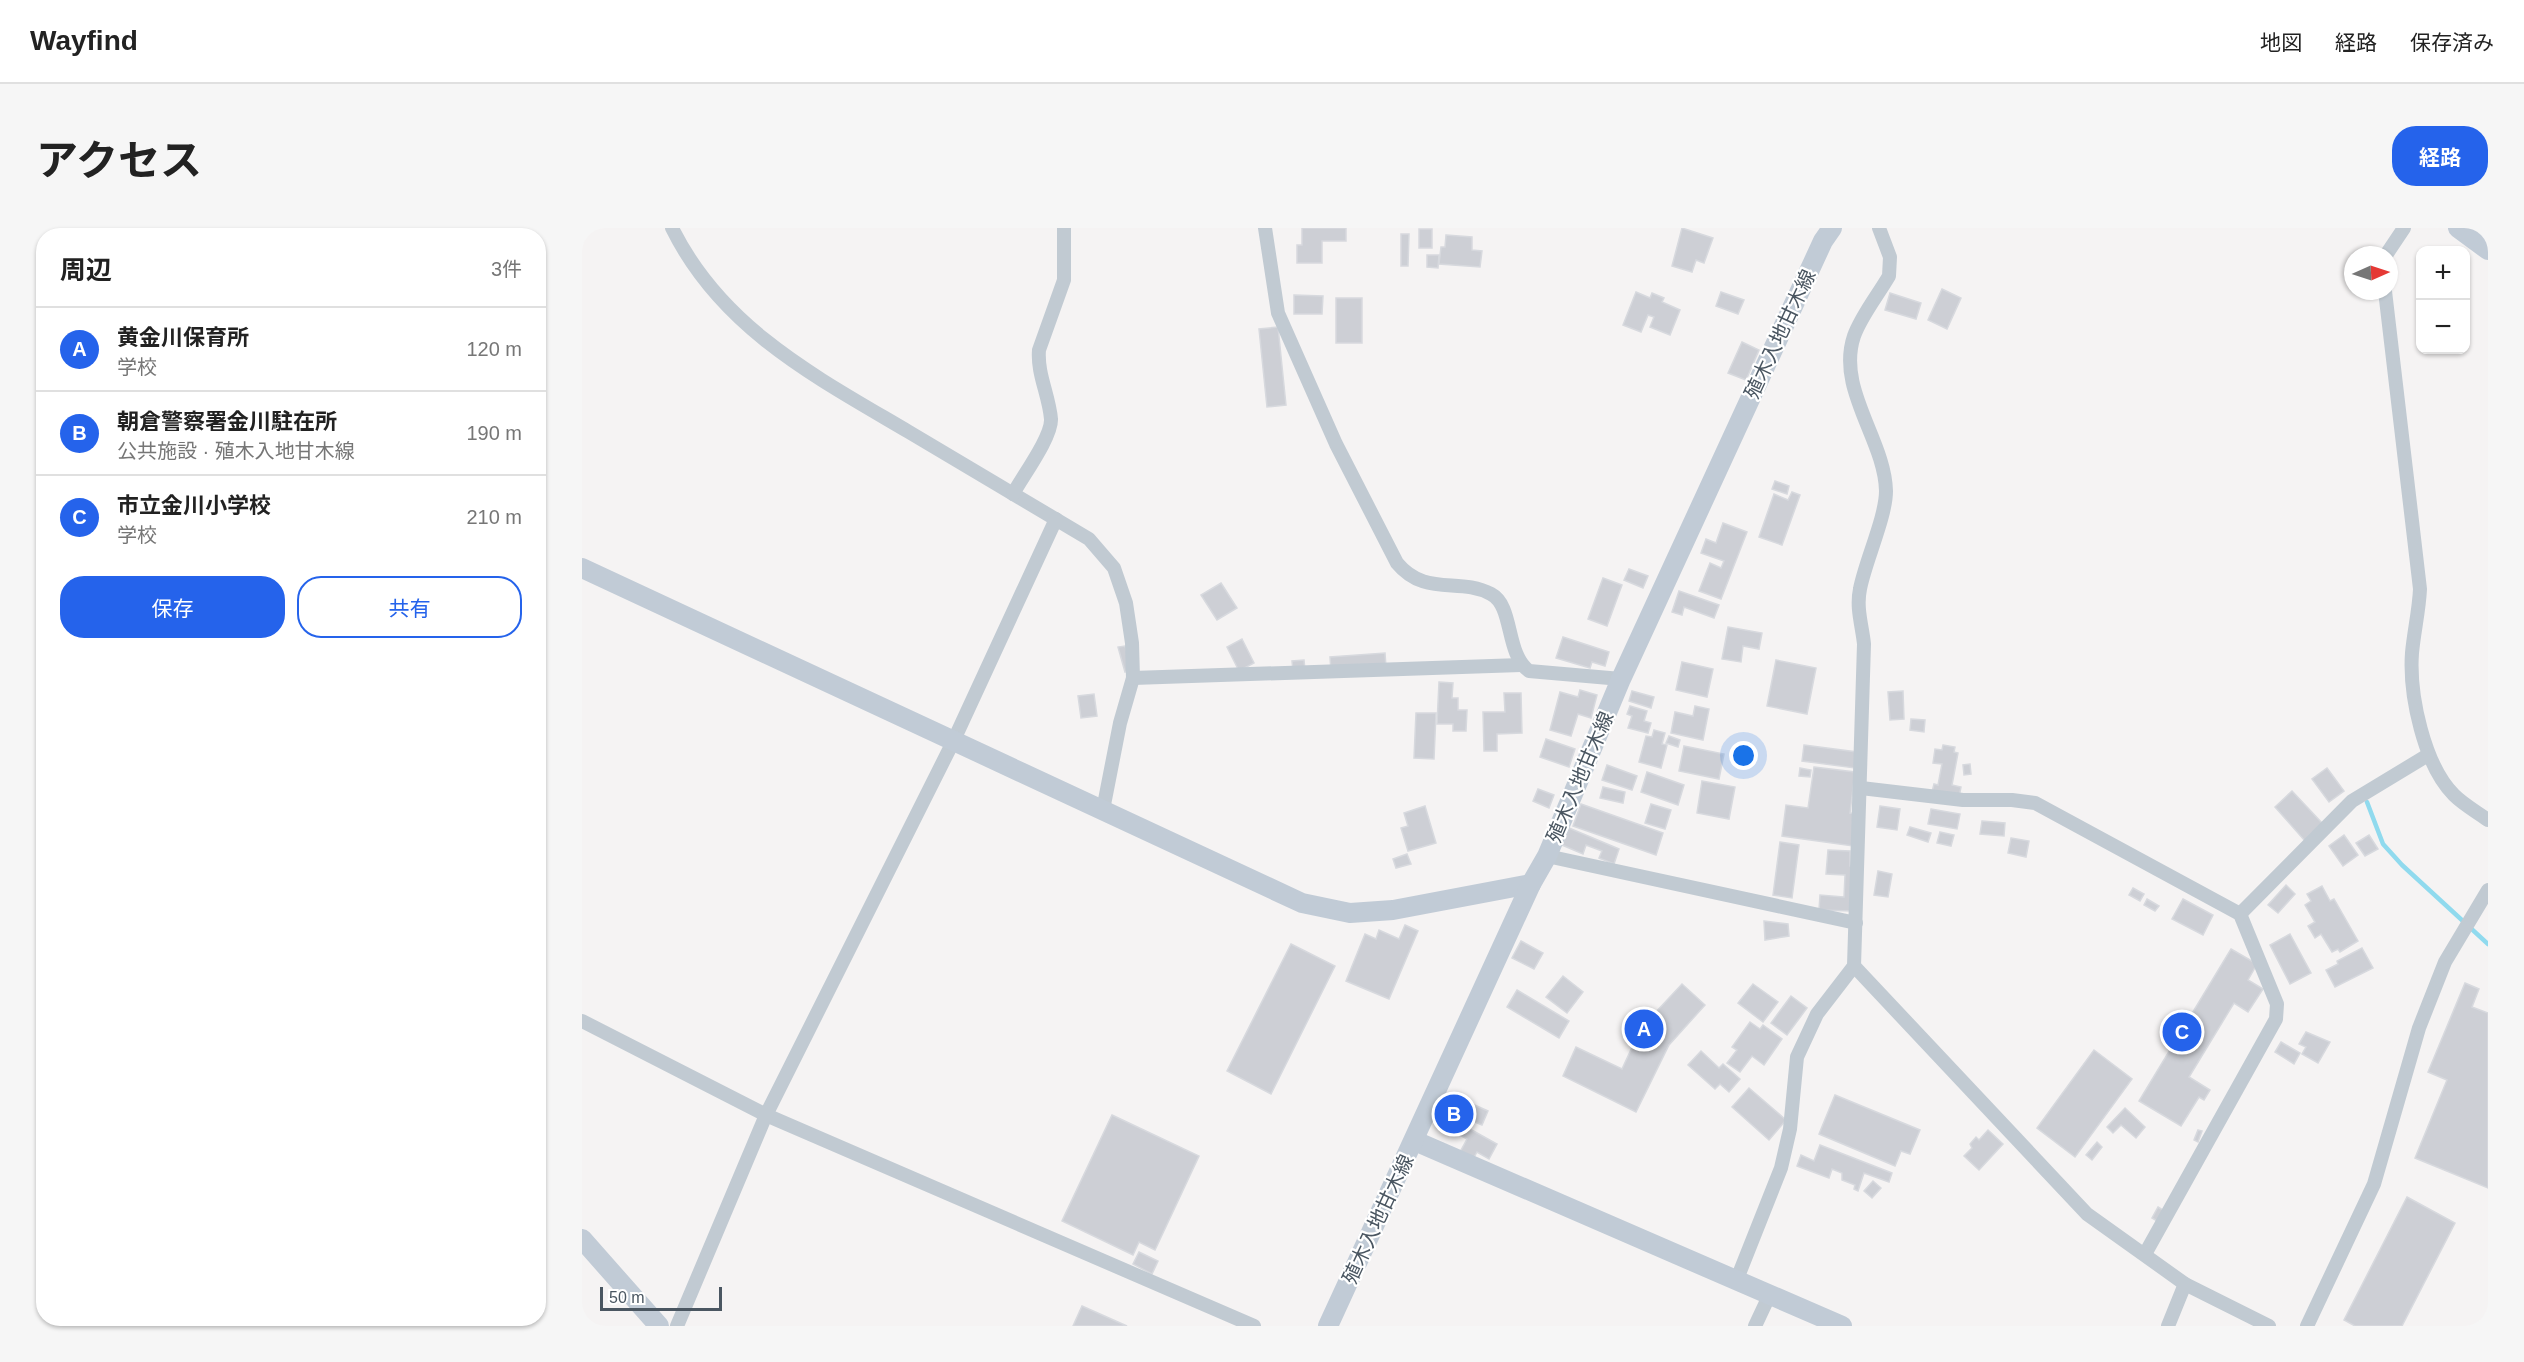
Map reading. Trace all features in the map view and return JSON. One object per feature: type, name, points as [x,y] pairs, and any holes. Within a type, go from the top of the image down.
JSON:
[{"type":"street","points":[[672,228],[686,256],[714,294],[748,327],[803,369],[1089,539],[1114,568],[1126,603],[1132,643],[1133,678],[1120,723],[1103,810]]},
{"type":"street","points":[[1013,494],[1046,436],[1051,421],[1038,362],[1039,350],[1064,280],[1064,228]]},
{"type":"street","points":[[1264,228],[1278,313],[1336,444],[1397,563],[1405,574],[1422,583],[1479,590],[1493,595],[1502,606],[1514,651],[1521,665],[1528,671],[1622,679]]},
{"type":"street","name":"殖木入地甘木線","points":[[1328,1326],[1415,1141],[1531,884],[1547,856],[1622,679],[1823,242],[1832,228]]},
{"type":"street","points":[[1737,1279],[1781,1168],[1790,1129],[1797,1057],[1816,1014],[1854,966],[1864,644],[1859,600],[1886,495],[1879,454],[1858,405],[1853,384],[1852,361],[1854,337],[1889,276],[1891,266],[1879,228]]},
{"type":"street","points":[[2392,246],[2404,228]]},
{"type":"street","points":[[2458,228],[2488,250]]},
{"type":"street","points":[[2386,300],[2420,589],[2412,652],[2413,687],[2428,756],[2454,795],[2488,820]]},
{"type":"street","points":[[677,1326],[766,1115],[953,742],[1056,519]]},
{"type":"street","points":[[582,568],[1302,903],[1350,913],[1393,910],[1531,884]]},
{"type":"street","points":[[1133,678],[1521,665]]},
{"type":"street","points":[[2240,914],[2352,801],[2428,756]]},
{"type":"street","points":[[1861,788],[1963,800],[2012,800],[2035,803],[2240,914],[2277,1004],[2276,1019],[2145,1254]]},
{"type":"street","points":[[1547,856],[1856,923]]},
{"type":"street","points":[[2307,1326],[2374,1184],[2419,1028],[2445,962],[2488,891]]},
{"type":"street","points":[[1854,966],[2087,1214],[2185,1284],[2269,1326]]},
{"type":"street","points":[[582,1021],[766,1115],[1254,1326]]},
{"type":"street","points":[[1415,1141],[1842,1326]]},
{"type":"street","points":[[582,1239],[659,1326]]},
{"type":"street","points":[[2168,1326],[2185,1284]]},
{"type":"street","points":[[1755,1326],[1770,1293]]},
{"type":"building","points":[[1302,228],[1346,228],[1346,241],[1322,241],[1322,263],[1297,263],[1297,245],[1302,245]]},
{"type":"building","points":[[1682,228],[1713,238],[1704,263],[1696,260],[1692,272],[1672,266]]},
{"type":"building","points":[[1419,229],[1432,229],[1432,248],[1419,248]]},
{"type":"building","points":[[1401,234],[1409,234],[1408,266],[1401,266]]},
{"type":"building","points":[[1446,235],[1472,237],[1472,250],[1482,251],[1480,267],[1439,264],[1441,247],[1445,247]]},
{"type":"building","points":[[1427,255],[1439,255],[1438,268],[1427,267]]},
{"type":"building","points":[[1942,289],[1961,298],[1947,329],[1928,320]]},
{"type":"building","points":[[1636,292],[1650,298],[1652,293],[1664,298],[1662,302],[1680,310],[1670,335],[1650,327],[1654,317],[1648,315],[1641,332],[1623,325]]},
{"type":"building","points":[[1721,292],[1744,300],[1738,314],[1716,306]]},
{"type":"building","points":[[1890,293],[1921,303],[1916,319],[1885,310]]},
{"type":"building","points":[[1294,295],[1323,296],[1322,314],[1294,314]]},
{"type":"building","points":[[1336,298],[1362,298],[1362,343],[1336,343]]},
{"type":"building","points":[[1278,327],[1286,405],[1267,407],[1259,329]]},
{"type":"building","points":[[1742,342],[1759,350],[1746,380],[1728,373]]},
{"type":"building","points":[[1775,481],[1789,486],[1787,494],[1772,489]]},
{"type":"building","points":[[1792,492],[1800,495],[1782,545],[1759,537],[1774,494],[1788,500]]},
{"type":"building","points":[[1723,523],[1747,532],[1721,599],[1699,591],[1710,563],[1721,568],[1724,561],[1701,553],[1706,539],[1716,543]]},
{"type":"building","points":[[1629,569],[1648,576],[1643,588],[1624,580]]},
{"type":"building","points":[[1603,578],[1622,585],[1607,626],[1588,619]]},
{"type":"building","points":[[1221,583],[1237,608],[1217,620],[1201,595]]},
{"type":"building","points":[[1679,591],[1719,605],[1714,618],[1684,607],[1682,615],[1672,612]]},
{"type":"building","points":[[1728,627],[1762,633],[1759,649],[1743,646],[1741,662],[1722,659]]},
{"type":"building","points":[[1563,637],[1609,652],[1605,666],[1592,662],[1590,668],[1556,658]]},
{"type":"building","points":[[1242,639],[1254,663],[1239,671],[1227,647]]},
{"type":"building","points":[[1125,646],[1132,670],[1125,672],[1118,647]]},
{"type":"building","points":[[1385,653],[1386,667],[1331,671],[1330,657]]},
{"type":"building","points":[[1304,660],[1305,670],[1293,671],[1292,661]]},
{"type":"building","points":[[1776,660],[1816,668],[1807,714],[1767,706]]},
{"type":"building","points":[[1682,662],[1713,669],[1707,697],[1676,690]]},
{"type":"building","points":[[1439,682],[1453,683],[1452,698],[1458,698],[1458,710],[1467,710],[1466,731],[1453,731],[1453,724],[1437,724]]},
{"type":"building","points":[[1580,690],[1597,695],[1591,718],[1578,714],[1571,736],[1550,730],[1560,692],[1578,697]]},
{"type":"building","points":[[1632,691],[1654,697],[1651,708],[1629,701]]},
{"type":"building","points":[[1903,691],[1904,719],[1890,720],[1888,692]]},
{"type":"building","points":[[1504,693],[1521,693],[1522,733],[1497,734],[1497,751],[1484,751],[1483,712],[1505,712]]},
{"type":"building","points":[[1094,694],[1097,716],[1081,718],[1078,696]]},
{"type":"building","points":[[1630,706],[1647,711],[1644,721],[1651,723],[1648,733],[1628,728],[1632,716],[1627,714]]},
{"type":"building","points":[[1695,706],[1709,709],[1703,740],[1671,733],[1675,712],[1693,716]]},
{"type":"building","points":[[1416,713],[1436,713],[1434,759],[1414,758]]},
{"type":"building","points":[[1911,719],[1925,720],[1924,732],[1910,730]]},
{"type":"building","points":[[1654,730],[1665,733],[1662,744],[1667,745],[1661,768],[1639,762],[1646,736],[1652,737]]},
{"type":"building","points":[[1669,736],[1680,740],[1678,747],[1666,743]]},
{"type":"building","points":[[1546,739],[1575,749],[1569,767],[1540,757]]},
{"type":"building","points":[[1804,745],[1857,752],[1855,768],[1802,761]]},
{"type":"building","points":[[1943,745],[1955,747],[1954,752],[1958,753],[1952,785],[1961,787],[1959,797],[1932,792],[1934,784],[1938,785],[1942,764],[1933,763],[1935,749],[1942,750]]},
{"type":"building","points":[[1684,746],[1724,754],[1719,779],[1679,771]]},
{"type":"building","points":[[1970,764],[1971,774],[1964,775],[1963,765]]},
{"type":"building","points":[[1607,765],[1637,776],[1632,790],[1602,780]]},
{"type":"building","points":[[1814,767],[1855,772],[1850,813],[1857,814],[1853,846],[1782,836],[1786,805],[1808,808]]},
{"type":"building","points":[[1800,768],[1811,770],[1810,777],[1799,776]]},
{"type":"building","points":[[2327,768],[2344,791],[2329,802],[2312,779]]},
{"type":"building","points":[[1647,772],[1684,785],[1678,805],[1641,792]]},
{"type":"building","points":[[1702,781],[1735,787],[1729,819],[1697,813]]},
{"type":"building","points":[[1603,787],[1625,792],[1623,803],[1600,798]]},
{"type":"building","points":[[1538,789],[1554,795],[1549,808],[1533,801]]},
{"type":"building","points":[[2292,791],[2323,824],[2305,841],[2275,807]]},
{"type":"building","points":[[1581,804],[1663,833],[1656,855],[1573,826]]},
{"type":"building","points":[[1651,804],[1671,810],[1665,829],[1645,823]]},
{"type":"building","points":[[1425,806],[1436,843],[1408,851],[1401,828],[1408,826],[1404,813]]},
{"type":"building","points":[[1880,806],[1900,809],[1897,830],[1877,827]]},
{"type":"building","points":[[1931,809],[1960,814],[1957,829],[1928,824]]},
{"type":"building","points":[[1982,821],[2005,823],[2004,836],[1980,834]]},
{"type":"building","points":[[1910,827],[1931,833],[1928,842],[1907,835]]},
{"type":"building","points":[[1569,828],[1619,849],[1614,864],[1599,858],[1602,851],[1586,845],[1583,854],[1562,845]]},
{"type":"building","points":[[1940,832],[1954,835],[1951,846],[1937,843]]},
{"type":"building","points":[[2344,835],[2358,855],[2343,866],[2329,846]]},
{"type":"building","points":[[2369,835],[2378,849],[2365,856],[2356,843]]},
{"type":"building","points":[[2011,838],[2029,841],[2026,857],[2008,853]]},
{"type":"building","points":[[1780,842],[1799,845],[1792,898],[1773,895]]},
{"type":"building","points":[[1828,850],[1850,851],[1850,866],[1854,866],[1852,911],[1819,910],[1820,895],[1844,897],[1845,875],[1826,874]]},
{"type":"building","points":[[1407,854],[1411,864],[1396,868],[1393,859]]},
{"type":"building","points":[[1878,871],[1892,874],[1888,897],[1874,895]]},
{"type":"building","points":[[2286,885],[2295,894],[2278,913],[2268,905]]},
{"type":"building","points":[[2322,886],[2330,901],[2334,899],[2358,941],[2340,952],[2338,949],[2332,952],[2321,934],[2315,938],[2308,926],[2315,922],[2305,905],[2311,901],[2307,894]]},
{"type":"building","points":[[2133,888],[2144,894],[2140,901],[2129,895]]},
{"type":"building","points":[[2147,899],[2159,906],[2155,911],[2144,905]]},
{"type":"building","points":[[2183,899],[2213,915],[2203,935],[2172,919]]},
{"type":"building","points":[[1764,921],[1788,924],[1789,936],[1765,940]]},
{"type":"building","points":[[1405,925],[1418,931],[1389,999],[1346,981],[1365,934],[1376,939],[1379,930],[1399,939]]},
{"type":"building","points":[[2290,934],[2311,973],[2290,984],[2270,945]]},
{"type":"building","points":[[1521,941],[1543,953],[1534,969],[1512,958]]},
{"type":"building","points":[[1291,944],[1335,966],[1271,1094],[1227,1071]]},
{"type":"building","points":[[2362,948],[2373,968],[2335,987],[2326,970],[2338,964],[2337,961]]},
{"type":"building","points":[[2231,949],[2257,964],[2248,980],[2263,989],[2248,1012],[2234,1003],[2189,1077],[2210,1090],[2204,1100],[2199,1097],[2181,1126],[2139,1101]]},
{"type":"building","points":[[1563,976],[1583,992],[1567,1013],[1546,997]]},
{"type":"building","points":[[2465,983],[2479,989],[2472,1007],[2488,1013],[2488,1188],[2415,1158],[2447,1080],[2428,1072]]},
{"type":"building","points":[[1682,984],[1705,1005],[1669,1045],[1636,1112],[1563,1076],[1576,1047],[1622,1069],[1641,1028]]},
{"type":"building","points":[[1753,984],[1778,1002],[1763,1022],[1738,1003]]},
{"type":"building","points":[[1517,990],[1569,1021],[1559,1038],[1507,1007]]},
{"type":"building","points":[[1791,996],[1807,1008],[1787,1035],[1771,1023]]},
{"type":"building","points":[[1750,1022],[1760,1029],[1763,1025],[1782,1039],[1764,1065],[1752,1056],[1740,1072],[1727,1063],[1737,1050],[1732,1047]]},
{"type":"building","points":[[2306,1032],[2330,1042],[2318,1063],[2302,1054],[2306,1047],[2299,1044]]},
{"type":"building","points":[[2281,1042],[2300,1053],[2294,1064],[2275,1052]]},
{"type":"building","points":[[2094,1050],[2132,1079],[2075,1157],[2037,1128]]},
{"type":"building","points":[[1701,1051],[1719,1068],[1723,1064],[1740,1079],[1729,1092],[1720,1084],[1715,1089],[1688,1065]]},
{"type":"building","points":[[1749,1088],[1786,1120],[1769,1140],[1732,1107]]},
{"type":"building","points":[[1835,1095],[1920,1130],[1910,1154],[1901,1151],[1895,1166],[1819,1134]]},
{"type":"building","points":[[1461,1099],[1488,1111],[1482,1125],[1455,1114]]},
{"type":"building","points":[[2125,1108],[2145,1127],[2136,1138],[2121,1125],[2113,1133],[2107,1127]]},
{"type":"building","points":[[1112,1115],[1199,1156],[1155,1250],[1139,1242],[1133,1255],[1062,1221]]},
{"type":"building","points":[[1452,1119],[1497,1144],[1489,1159],[1477,1152],[1472,1161],[1459,1154],[1467,1139],[1447,1128]]},
{"type":"building","points":[[1988,1130],[2003,1144],[1979,1170],[1964,1156],[1972,1148],[1970,1144],[1976,1137],[1979,1140]]},
{"type":"building","points":[[2198,1130],[2202,1131],[2198,1142],[2194,1140]]},
{"type":"building","points":[[2097,1142],[2102,1147],[2092,1160],[2086,1155]]},
{"type":"building","points":[[1820,1145],[1892,1173],[1889,1182],[1864,1173],[1858,1191],[1854,1189],[1855,1185],[1842,1180],[1842,1173],[1832,1169],[1829,1178],[1797,1166],[1801,1155],[1814,1161]]},
{"type":"building","points":[[1873,1181],[1881,1188],[1872,1198],[1864,1191]]},
{"type":"building","points":[[2407,1197],[2455,1223],[2402,1326],[2355,1326],[2344,1320]]},
{"type":"building","points":[[2158,1207],[2163,1210],[2157,1221],[2152,1218]]},
{"type":"building","points":[[1139,1252],[1158,1261],[1152,1274],[1133,1264]]},
{"type":"building","points":[[1082,1306],[1127,1326],[1073,1326]]},
{"type":"waterway","points":[[2367,802],[2383,844],[2402,865],[2488,944]]},
{"type":"place","name":"黄金川保育所","points":[[1644,1029]]},
{"type":"place","name":"市立金川小学校","points":[[2182,1032]]},
{"type":"place","name":"朝倉警察署金川駐在所","points":[[1454,1114]]}]
